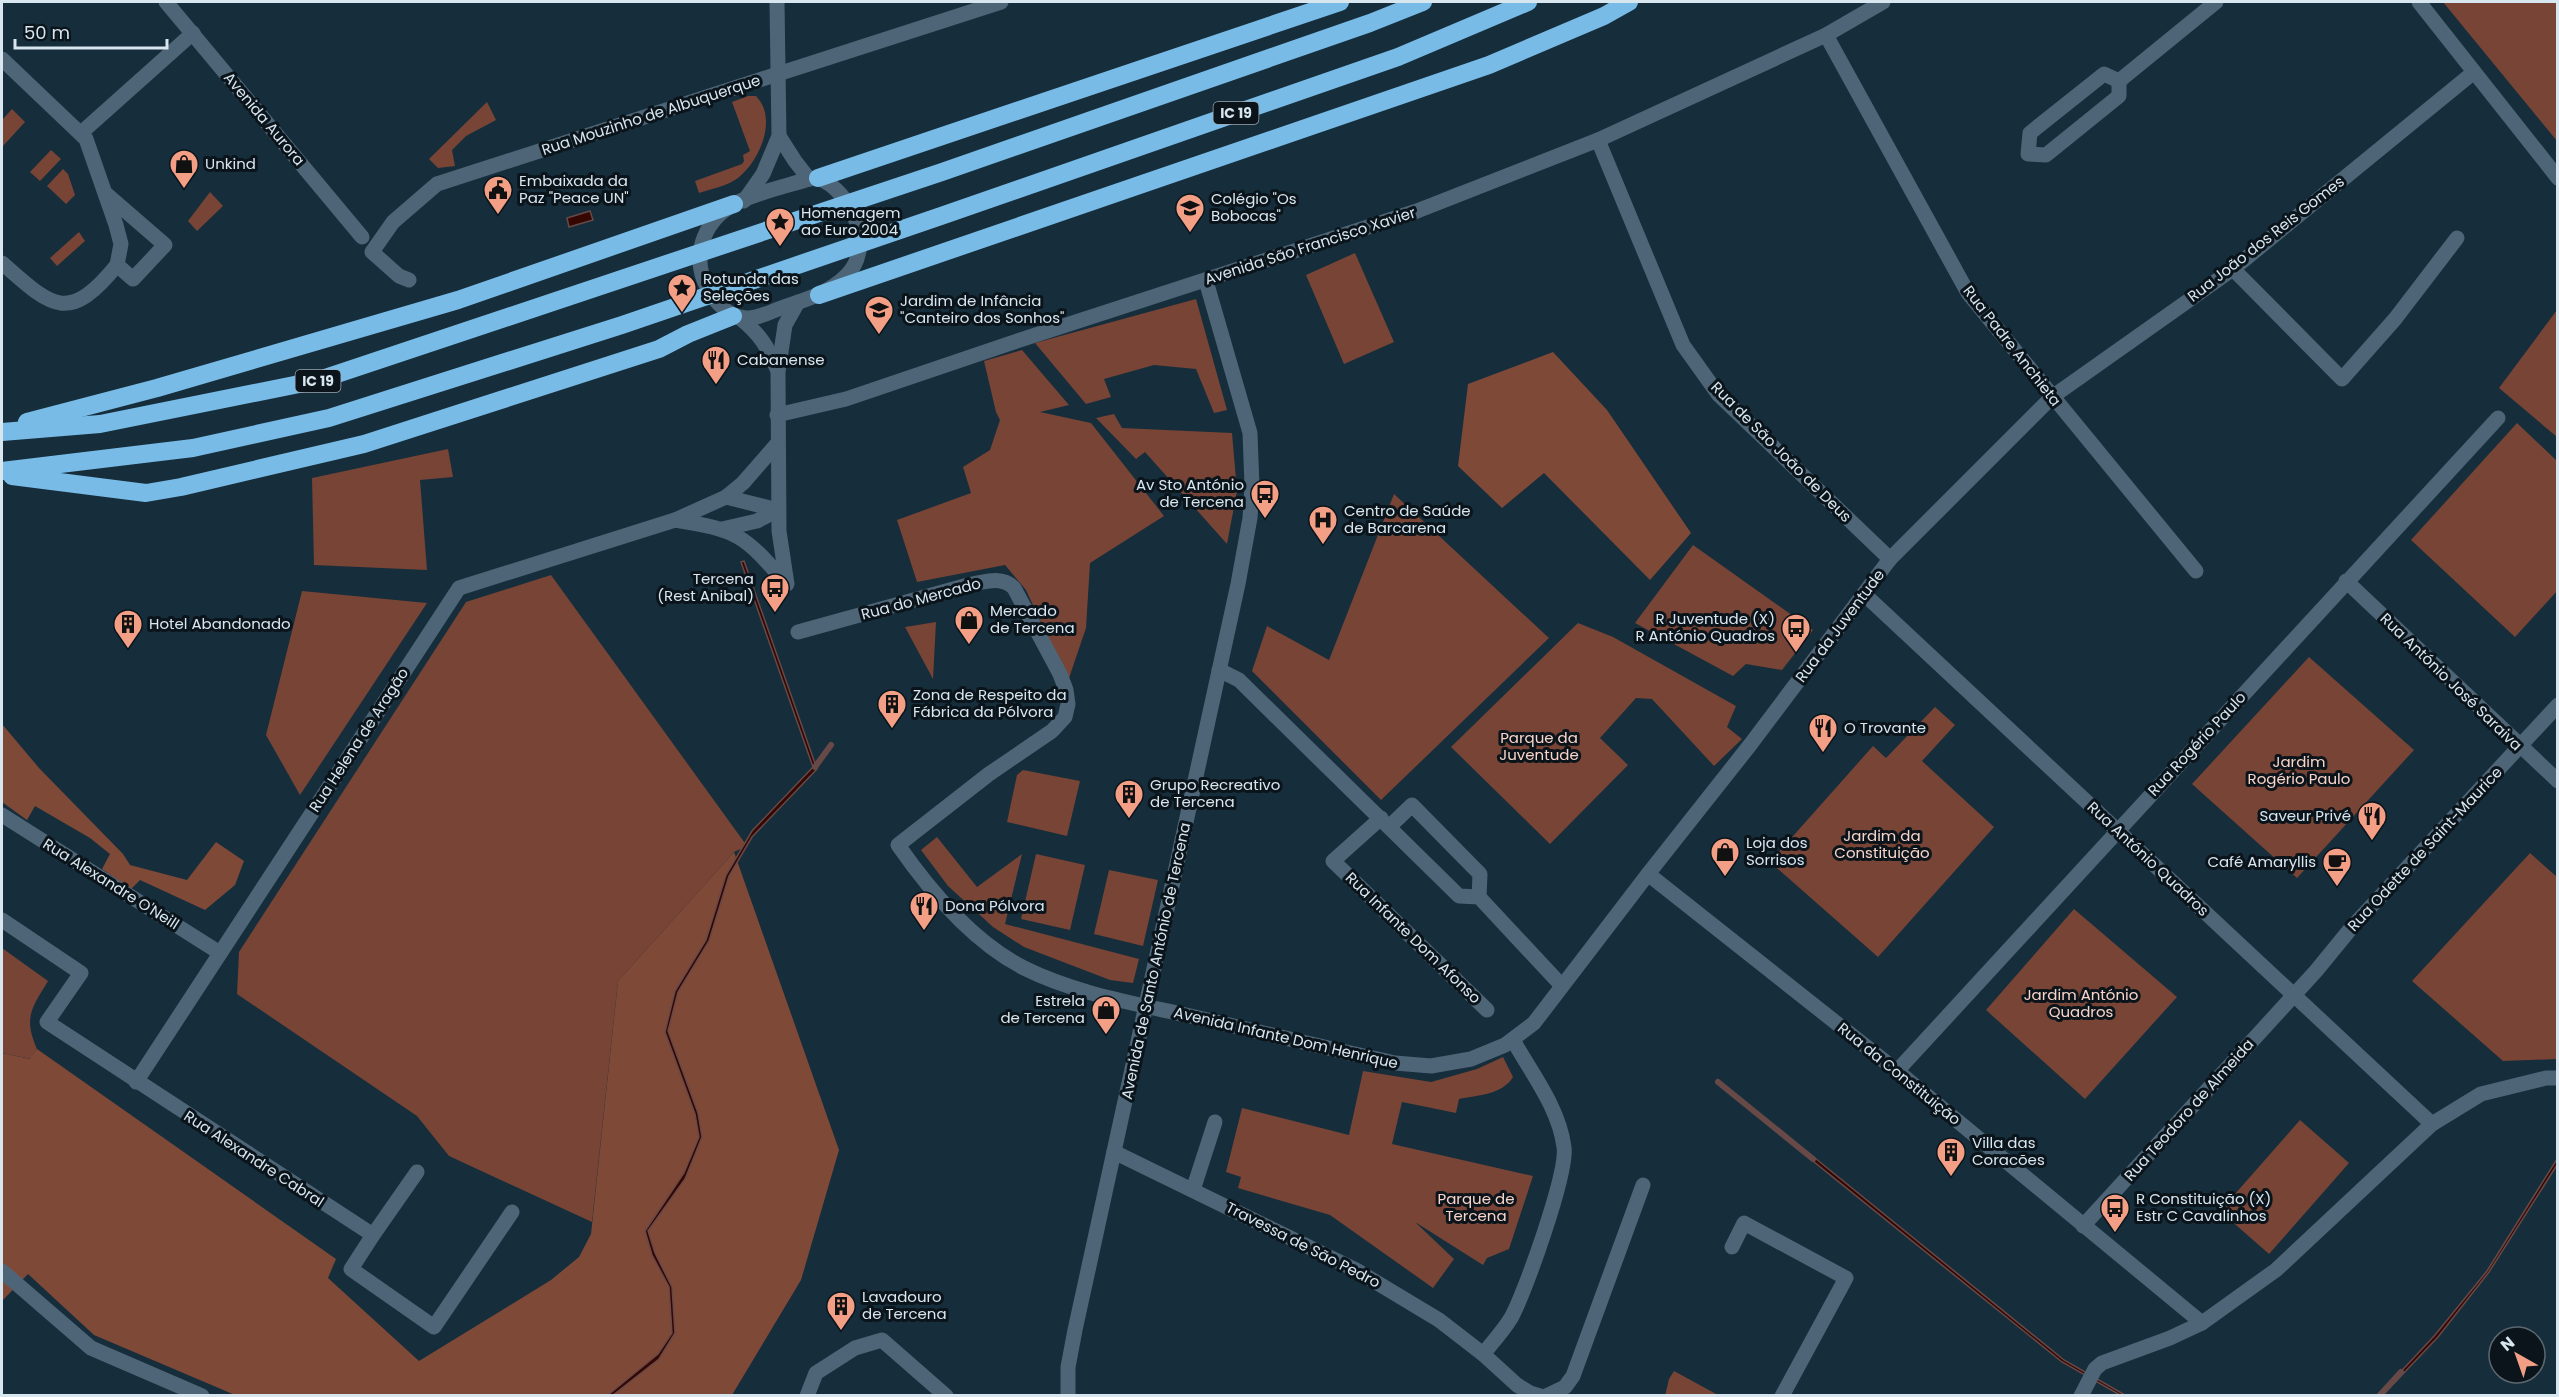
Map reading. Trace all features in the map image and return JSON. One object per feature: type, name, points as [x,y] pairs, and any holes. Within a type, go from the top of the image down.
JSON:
[{"type":"highway","points":[[813,178],[1340,2]]},
{"type":"highway","name":"IC 19","points":[[2,430],[100,424],[319,380],[942,172],[1370,23],[1423,2]]},
{"type":"highway","name":"IC 19","points":[[2,473],[193,448],[329,417],[622,325],[941,216],[1398,57],[1528,2]]},
{"type":"highway","points":[[819,295],[1489,65],[1604,16],[1629,2]]},
{"type":"highway","points":[[2,430],[157,388],[458,300],[739,203]]},
{"type":"highway","points":[[2,473],[146,493],[181,487],[364,444],[659,349],[688,333],[736,317]]},
{"type":"street","name":"Avenida Aurora","points":[[166,2],[362,237]]},
{"type":"street","points":[[777,2],[776,74],[779,136],[763,174],[739,203],[711,225],[703,239],[699,265],[702,279],[710,293],[736,317],[757,331],[769,348],[778,372]]},
{"type":"street","name":"Rua Mouzinho de Albuquerque","points":[[409,280],[399,276],[372,252],[393,222],[437,184],[776,74],[961,8],[1001,2]]},
{"type":"street","name":"Avenida São Francisco Xavier","points":[[777,415],[846,399],[1417,211],[1598,140],[1826,35],[1884,2]]},
{"type":"street","points":[[2119,81],[2217,2]]},
{"type":"street","points":[[2419,2],[2558,178]]},
{"type":"street","points":[[81,134],[193,33]]},
{"type":"street","name":"Rua Padre Anchieta","points":[[1826,35],[1968,293],[2196,571]]},
{"type":"street","points":[[2,59],[86,139],[121,244],[117,265],[89,295],[72,304],[54,304],[38,295],[2,263]]},
{"type":"street","name":"Rua João dos Reis Gomes","points":[[2052,397],[2234,269],[2474,72]]},
{"type":"street","points":[[2104,74],[2119,81],[2119,96],[2046,156],[2028,154],[2030,133],[2067,103],[2104,74]]},
{"type":"street","points":[[736,317],[750,319],[819,295],[847,275],[854,265],[858,238],[850,207],[840,191],[829,182],[813,178],[795,161],[779,136]]},
{"type":"street","name":"Rua de São João de Deus","points":[[1598,140],[1683,345],[1718,394],[1890,559]]},
{"type":"street","points":[[739,203],[813,178]]},
{"type":"street","points":[[105,193],[165,245],[133,279],[117,265]]},
{"type":"street","points":[[2234,269],[2342,379],[2395,319],[2457,238]]},
{"type":"street","name":"Avenida de Santo António de Tercena","points":[[1068,1395],[1068,1367],[1250,518],[1251,459],[1246,417],[1206,281]]},
{"type":"street","points":[[726,496],[778,510],[778,372],[785,325],[798,302]]},
{"type":"street","name":"Rua da Juventude","points":[[1648,874],[1750,746],[1890,559],[2052,397]]},
{"type":"street","name":"Rua Rogério Paulo","points":[[1897,1071],[2498,418]]},
{"type":"street","name":"Rua Helena de Aragão","points":[[136,1082],[459,588],[675,520],[726,496],[743,483],[777,444]]},
{"type":"street","name":"Rua Helena de Aragão","points":[[675,520],[722,529],[749,542],[787,584],[780,550],[778,510],[757,521],[722,529]]},
{"type":"street","name":"Rua António José Saraiva","points":[[2346,581],[2519,747],[2558,781]]},
{"type":"street","name":"Rua do Mercado","points":[[798,632],[968,585],[1009,582],[1060,674],[1068,704],[1065,717],[1052,731],[989,774],[898,845]]},
{"type":"street","name":"Rua António Quadros","points":[[1864,594],[2432,1124]]},
{"type":"street","points":[[1219,670],[1239,680],[1459,896],[1479,897],[1562,986]]},
{"type":"street","name":"Rua Odette de Saint-Maurice","points":[[2294,995],[2352,927],[2558,705]]},
{"type":"street","points":[[1385,822],[1412,805],[1480,874],[1479,897]]},
{"type":"street","name":"Rua Alexandre O'Neill","points":[[2,815],[220,953]]},
{"type":"street","name":"Rua Infante Dom Afonso","points":[[1385,822],[1334,861],[1487,1010]]},
{"type":"street","name":"Avenida Infante Dom Henrique","points":[[898,845],[941,899],[966,925],[983,941],[1024,968],[1061,983],[1146,1006],[1412,1065],[1431,1066],[1490,1053],[1513,1040],[1534,1023],[1648,874]]},
{"type":"street","name":"Rua da Constituição","points":[[1648,874],[1897,1071],[2202,1323]]},
{"type":"street","name":"Rua Alexandre Cabral","points":[[2,920],[81,973],[46,1022],[373,1235]]},
{"type":"street","name":"Rua Teodoro de Almeida","points":[[2084,1226],[2294,995]]},
{"type":"street","points":[[1483,1354],[1512,1316],[1559,1187],[1565,1150],[1554,1112],[1513,1040]]},
{"type":"street","points":[[2080,1395],[2095,1369],[2102,1362],[2170,1338],[2202,1323],[2276,1270],[2432,1124],[2481,1094],[2546,1078],[2558,1078]]},
{"type":"street","points":[[1193,1190],[1215,1122]]},
{"type":"street","name":"Travessa de São Pedro","points":[[1114,1152],[1356,1270],[1439,1320],[1517,1384],[1530,1393],[1540,1395]]},
{"type":"street","points":[[417,1172],[351,1269],[434,1327],[512,1212]]},
{"type":"street","points":[[1546,1395],[1565,1387],[1573,1376],[1643,1185]]},
{"type":"street","points":[[1732,1247],[1744,1223],[1846,1278],[1782,1395]]},
{"type":"street","points":[[2,1271],[91,1348],[202,1395]]},
{"type":"street","points":[[807,1395],[816,1372],[855,1348],[882,1340],[946,1395]]},
{"type":"green space","points":[[2443,2],[2557,2],[2557,141]]},
{"type":"green space","points":[[748,96],[756,96],[766,116],[764,139],[759,150],[746,170],[734,181],[699,193],[695,181],[742,164],[743,155],[750,151],[732,102]]},
{"type":"green space","points":[[487,102],[496,120],[466,136],[452,150],[455,166],[438,168],[429,159]]},
{"type":"green space","points":[[12,109],[25,122],[3,146],[2,120]]},
{"type":"green space","points":[[51,150],[61,159],[40,181],[30,172]]},
{"type":"green space","points":[[63,169],[68,174],[75,195],[66,204],[47,186]]},
{"type":"green space","points":[[210,192],[223,206],[197,231],[188,221]]},
{"type":"green space","points":[[79,232],[85,241],[57,266],[50,258]]},
{"type":"green space","points":[[1355,253],[1394,342],[1344,364],[1306,275]]},
{"type":"green space","points":[[1196,299],[1227,410],[1214,413],[1196,369],[1154,365],[1104,379],[1111,397],[1086,404],[1035,343]]},
{"type":"green space","points":[[2557,310],[2557,437],[2499,388]]},
{"type":"green space","points":[[1022,350],[1069,405],[1040,412],[1091,423],[1164,516],[1090,563],[1086,628],[1068,681],[1026,590],[1005,565],[917,582],[897,520],[971,493],[963,467],[990,450],[1000,420],[984,361]]},
{"type":"green space","points":[[1114,414],[1122,428],[1232,433],[1237,491],[1227,544],[1145,452],[1136,459],[1096,418]]},
{"type":"green space","points":[[2517,423],[2557,461],[2558,590],[2515,637],[2411,540]]},
{"type":"green space","points":[[448,449],[453,477],[420,480],[427,570],[314,565],[312,478]]},
{"type":"green space","points":[[1394,494],[1549,638],[1381,800],[1252,671],[1267,626],[1329,660]]},
{"type":"green space","points":[[1693,545],[1813,630],[1782,670],[1746,664],[1733,676],[1635,623]]},
{"type":"green space","points":[[551,575],[747,846],[734,852],[618,981],[592,1222],[449,1156],[417,1116],[237,994],[239,952],[466,602]]},
{"type":"green space","points":[[302,591],[427,603],[300,795],[266,735]]},
{"type":"green space","points":[[936,622],[933,679],[905,627]]},
{"type":"green space","name":"Parque da Juventude","points":[[1578,623],[1613,637],[1736,706],[1727,727],[1742,739],[1714,766],[1652,699],[1636,698],[1600,738],[1628,765],[1550,844],[1451,747]]},
{"type":"green space","name":"Jardim Rogério Paulo","points":[[2309,657],[2414,750],[2297,878],[2192,784]]},
{"type":"green space","name":"Jardim da Constituição","points":[[1935,707],[1955,725],[1922,761],[1994,827],[1878,957],[1770,862],[1873,746],[1886,758]]},
{"type":"green space","points":[[1023,770],[1080,781],[1067,836],[1007,822],[1017,775]]},
{"type":"green space","points":[[937,837],[977,887],[1022,854],[1005,924],[1139,959],[1133,983],[1110,980],[1024,947],[993,927],[948,886],[921,850]]},
{"type":"green space","points":[[2530,853],[2557,877],[2557,1059],[2503,1061],[2412,981]]},
{"type":"green space","points":[[1036,854],[1085,865],[1070,930],[1021,919]]},
{"type":"green space","points":[[1109,870],[1158,880],[1143,946],[1094,934]]},
{"type":"green space","name":"Jardim António Quadros","points":[[2074,909],[2177,997],[2085,1099],[1986,1010]]},
{"type":"green space","points":[[2,948],[48,981],[31,1013],[31,1029],[37,1049],[31,1059],[2,1053]]},
{"type":"green space","name":"Parque de Tercena","points":[[1503,1057],[1513,1077],[1508,1083],[1496,1091],[1459,1099],[1456,1113],[1402,1102],[1392,1144],[1533,1176],[1509,1249],[1487,1258],[1483,1265],[1415,1222],[1454,1259],[1433,1288],[1330,1215],[1238,1188],[1241,1177],[1226,1172],[1242,1108],[1349,1135],[1363,1071],[1431,1082],[1477,1069]]},
{"type":"green space","points":[[2300,1120],[2349,1163],[2269,1254],[2220,1211]]},
{"type":"green space","points":[[1674,1371],[1718,1395],[1665,1396],[1669,1379]]},
{"type":"shaded area","points":[[590,211],[593,220],[569,227],[567,218]]},
{"type":"shaded area","points":[[1553,352],[1607,410],[1691,533],[1650,580],[1544,473],[1502,508],[1458,466],[1468,384]]},
{"type":"shaded area","points":[[744,561],[817,769],[752,837],[729,876],[709,941],[678,992],[668,1031],[698,1113],[702,1137],[685,1179],[648,1231],[655,1253],[672,1287],[675,1333],[659,1359],[613,1395],[608,1395],[658,1354],[672,1333],[669,1287],[652,1255],[645,1231],[684,1173],[699,1137],[695,1114],[665,1032],[675,991],[706,940],[726,875],[752,831],[813,767],[741,562]]},
{"type":"shaded area","points":[[2,724],[39,768],[123,854],[130,865],[187,880],[216,842],[244,861],[235,885],[205,910],[140,880],[131,889],[102,869],[110,854],[90,838],[35,806],[27,820],[2,802]]},
{"type":"shaded area","points":[[734,852],[839,1150],[801,1280],[732,1395],[235,1395],[94,1335],[28,1274],[2,1301],[2,1053],[30,1059],[37,1049],[336,1259],[328,1278],[419,1361],[551,1280],[579,1257],[591,1234],[618,981]]},
{"type":"shaded area","points":[[1810,1154],[2064,1360],[2125,1395],[2120,1395],[2062,1362],[1808,1157]]},
{"type":"shaded area","points":[[2557,1159],[2557,1165],[2489,1272],[2438,1337],[2383,1395],[2379,1395],[2435,1335],[2487,1271]]},
{"type":"waterway","points":[[815,767],[831,745]]},
{"type":"waterway","points":[[1718,1082],[1813,1159]]},
{"type":"waterway","points":[[2379,1396],[2401,1372]]},
{"type":"place","name":"Unkind","points":[[184,190]]},
{"type":"place","name":"Embaixada da Paz \"Peace UN\"","points":[[498,216]]},
{"type":"place","name":"Colégio \"Os Bobocas\"","points":[[1190,234]]},
{"type":"place","name":"Homenagem ao Euro 2004","points":[[780,248]]},
{"type":"place","name":"Rotunda das Seleções","points":[[682,314]]},
{"type":"place","name":"Jardim de Infância \"Canteiro dos Sonhos\"","points":[[879,336]]},
{"type":"place","name":"Cabanense","points":[[716,386]]},
{"type":"place","name":"Av Sto António de Tercena","points":[[1265,520]]},
{"type":"place","name":"Centro de Saúde de Barcarena","points":[[1323,546]]},
{"type":"place","name":"Tercena (Rest Anibal)","points":[[775,614]]},
{"type":"place","name":"Mercado de Tercena","points":[[969,646]]},
{"type":"place","name":"Hotel Abandonado","points":[[128,650]]},
{"type":"place","name":"R Juventude (X) R António Quadros","points":[[1796,654]]},
{"type":"place","name":"Zona de Respeito da Fábrica da Pólvora","points":[[892,730]]},
{"type":"place","name":"O Trovante","points":[[1823,754]]},
{"type":"place","name":"Grupo Recreativo de Tercena","points":[[1129,820]]},
{"type":"place","name":"Saveur Privé","points":[[2372,842]]},
{"type":"place","name":"Loja dos Sorrisos","points":[[1725,878]]},
{"type":"place","name":"Café Amaryllis","points":[[2337,888]]},
{"type":"place","name":"Dona Pólvora","points":[[924,932]]},
{"type":"place","name":"Estrela de Tercena","points":[[1106,1036]]},
{"type":"place","name":"Villa das Coracões","points":[[1951,1178]]},
{"type":"place","name":"R Constituição (X) Estr C Cavalinhos","points":[[2115,1234]]},
{"type":"place","name":"Lavadouro de Tercena","points":[[841,1332]]}]
